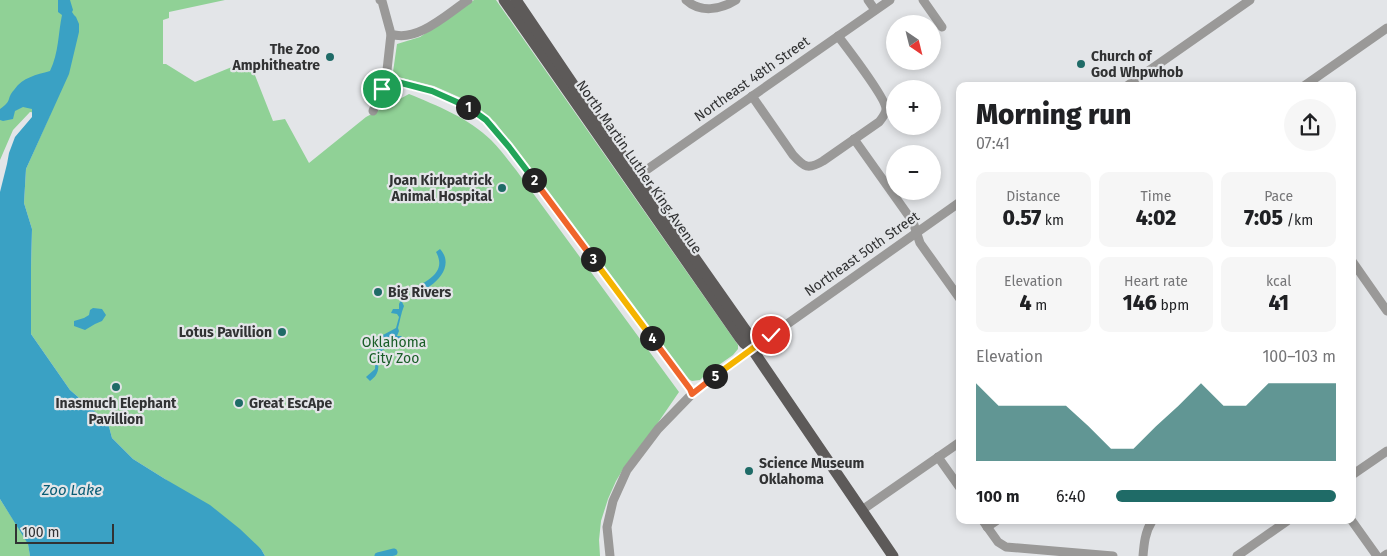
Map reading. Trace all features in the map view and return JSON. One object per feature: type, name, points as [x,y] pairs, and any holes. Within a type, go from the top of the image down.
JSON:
[{"type":"main road","name":"North Martin Luther King Avenue","points":[[504,0],[634,179]]},
{"type":"main road","name":"North Martin Luther King Avenue","points":[[516,0],[744,343],[752,349],[893,556]]},
{"type":"street","points":[[373,111],[386,79],[391,34],[385,9],[380,0]]},
{"type":"street","points":[[391,34],[399,37],[413,35],[424,30],[468,0]]},
{"type":"street","points":[[686,0],[691,5],[705,9],[718,8],[736,0]]},
{"type":"street","points":[[868,0],[875,10]]},
{"type":"street","name":"Northeast 48th Street","points":[[634,179],[890,0]]},
{"type":"street","points":[[923,0],[942,27]]},
{"type":"street","points":[[1133,82],[1250,0]]},
{"type":"street","points":[[1310,82],[1387,28]]},
{"type":"street","points":[[752,96],[793,155],[802,165],[807,167],[815,166],[879,122],[886,110],[884,101],[838,36]]},
{"type":"street","points":[[386,79],[432,91],[466,106],[486,120],[562,217],[692,394]]},
{"type":"street","points":[[854,139],[912,222],[920,243],[956,293]]},
{"type":"street","name":"Northeast 50th Street","points":[[610,556],[607,526],[613,501],[627,470],[658,429],[692,394],[752,349],[956,205]]},
{"type":"street","points":[[1356,267],[1387,311]]},
{"type":"street","points":[[862,510],[956,445]]},
{"type":"street","points":[[1356,472],[1387,451]]},
{"type":"street","points":[[938,457],[956,482]]},
{"type":"street","points":[[985,524],[998,542],[1006,547],[1113,556]]},
{"type":"street","points":[[1143,556],[1144,542],[1150,524]]},
{"type":"street","points":[[1237,556],[1283,524]]},
{"type":"street","points":[[1355,524],[1377,556]]},
{"type":"green space","name":"Oklahoma City Zoo","points":[[0,0],[225,0],[169,12],[169,18],[163,20],[163,64],[195,82],[249,60],[273,121],[285,119],[309,163],[366,117],[409,94],[463,119],[483,132],[516,170],[679,392],[616,481],[601,521],[600,556],[265,556],[261,549],[165,479],[133,459],[112,438],[108,423],[70,390],[31,334],[32,229],[24,203],[26,169],[50,115],[30,112],[13,130],[0,160]]},
{"type":"green space","points":[[474,0],[496,0],[738,345],[738,349],[733,355],[700,380],[692,381],[688,379],[495,122],[459,97],[434,86],[394,76],[397,44],[420,37]]},
{"type":"green space","points":[[0,499],[28,543],[30,556],[0,556]]},
{"type":"water","name":"Zoo Lake","points":[[58,0],[70,0],[72,12],[79,24],[79,32],[69,74],[26,169],[24,203],[32,229],[31,334],[70,390],[108,423],[112,438],[133,459],[210,505],[240,529],[261,549],[265,556],[30,556],[28,544],[0,499],[0,192],[9,153],[15,137],[32,117],[32,109],[23,107],[15,111],[13,119],[3,121],[0,120],[0,109],[7,104],[12,93],[21,82],[50,71],[57,50],[62,15],[58,12]]},
{"type":"water","points":[[440,249],[444,254],[446,264],[442,274],[426,290],[415,291],[418,286],[432,277],[437,271],[439,260],[436,252]]},
{"type":"water","points":[[401,300],[404,306],[397,336],[403,338],[399,342],[389,345],[378,354],[377,372],[370,381],[366,377],[375,369],[376,350],[383,343],[383,335],[396,328],[399,317],[397,314],[391,313],[393,309],[399,309]]},
{"type":"water","points":[[93,308],[102,309],[106,315],[102,321],[85,330],[74,326],[74,321],[89,315],[90,310]]},
{"type":"waterway","points":[[378,556],[394,552]]},
{"type":"place","name":"The Zoo Amphitheatre","points":[[330,57]]},
{"type":"place","name":"Church of God Whpwhob","points":[[1081,64]]},
{"type":"place","name":"Joan Kirkpatrick Animal Hospital","points":[[502,188]]},
{"type":"place","name":"Big Rivers","points":[[378,292]]},
{"type":"place","name":"Lotus Pavillion","points":[[282,332]]},
{"type":"place","name":"Inasmuch Elephant Pavillion","points":[[116,387]]},
{"type":"place","name":"Great EscApe","points":[[239,403]]},
{"type":"place","name":"Science Museum Oklahoma","points":[[749,471]]},
{"type":"route","points":[[382,89],[386,79],[432,91],[466,106],[486,120],[509,147],[692,394],[771,335]]}]
